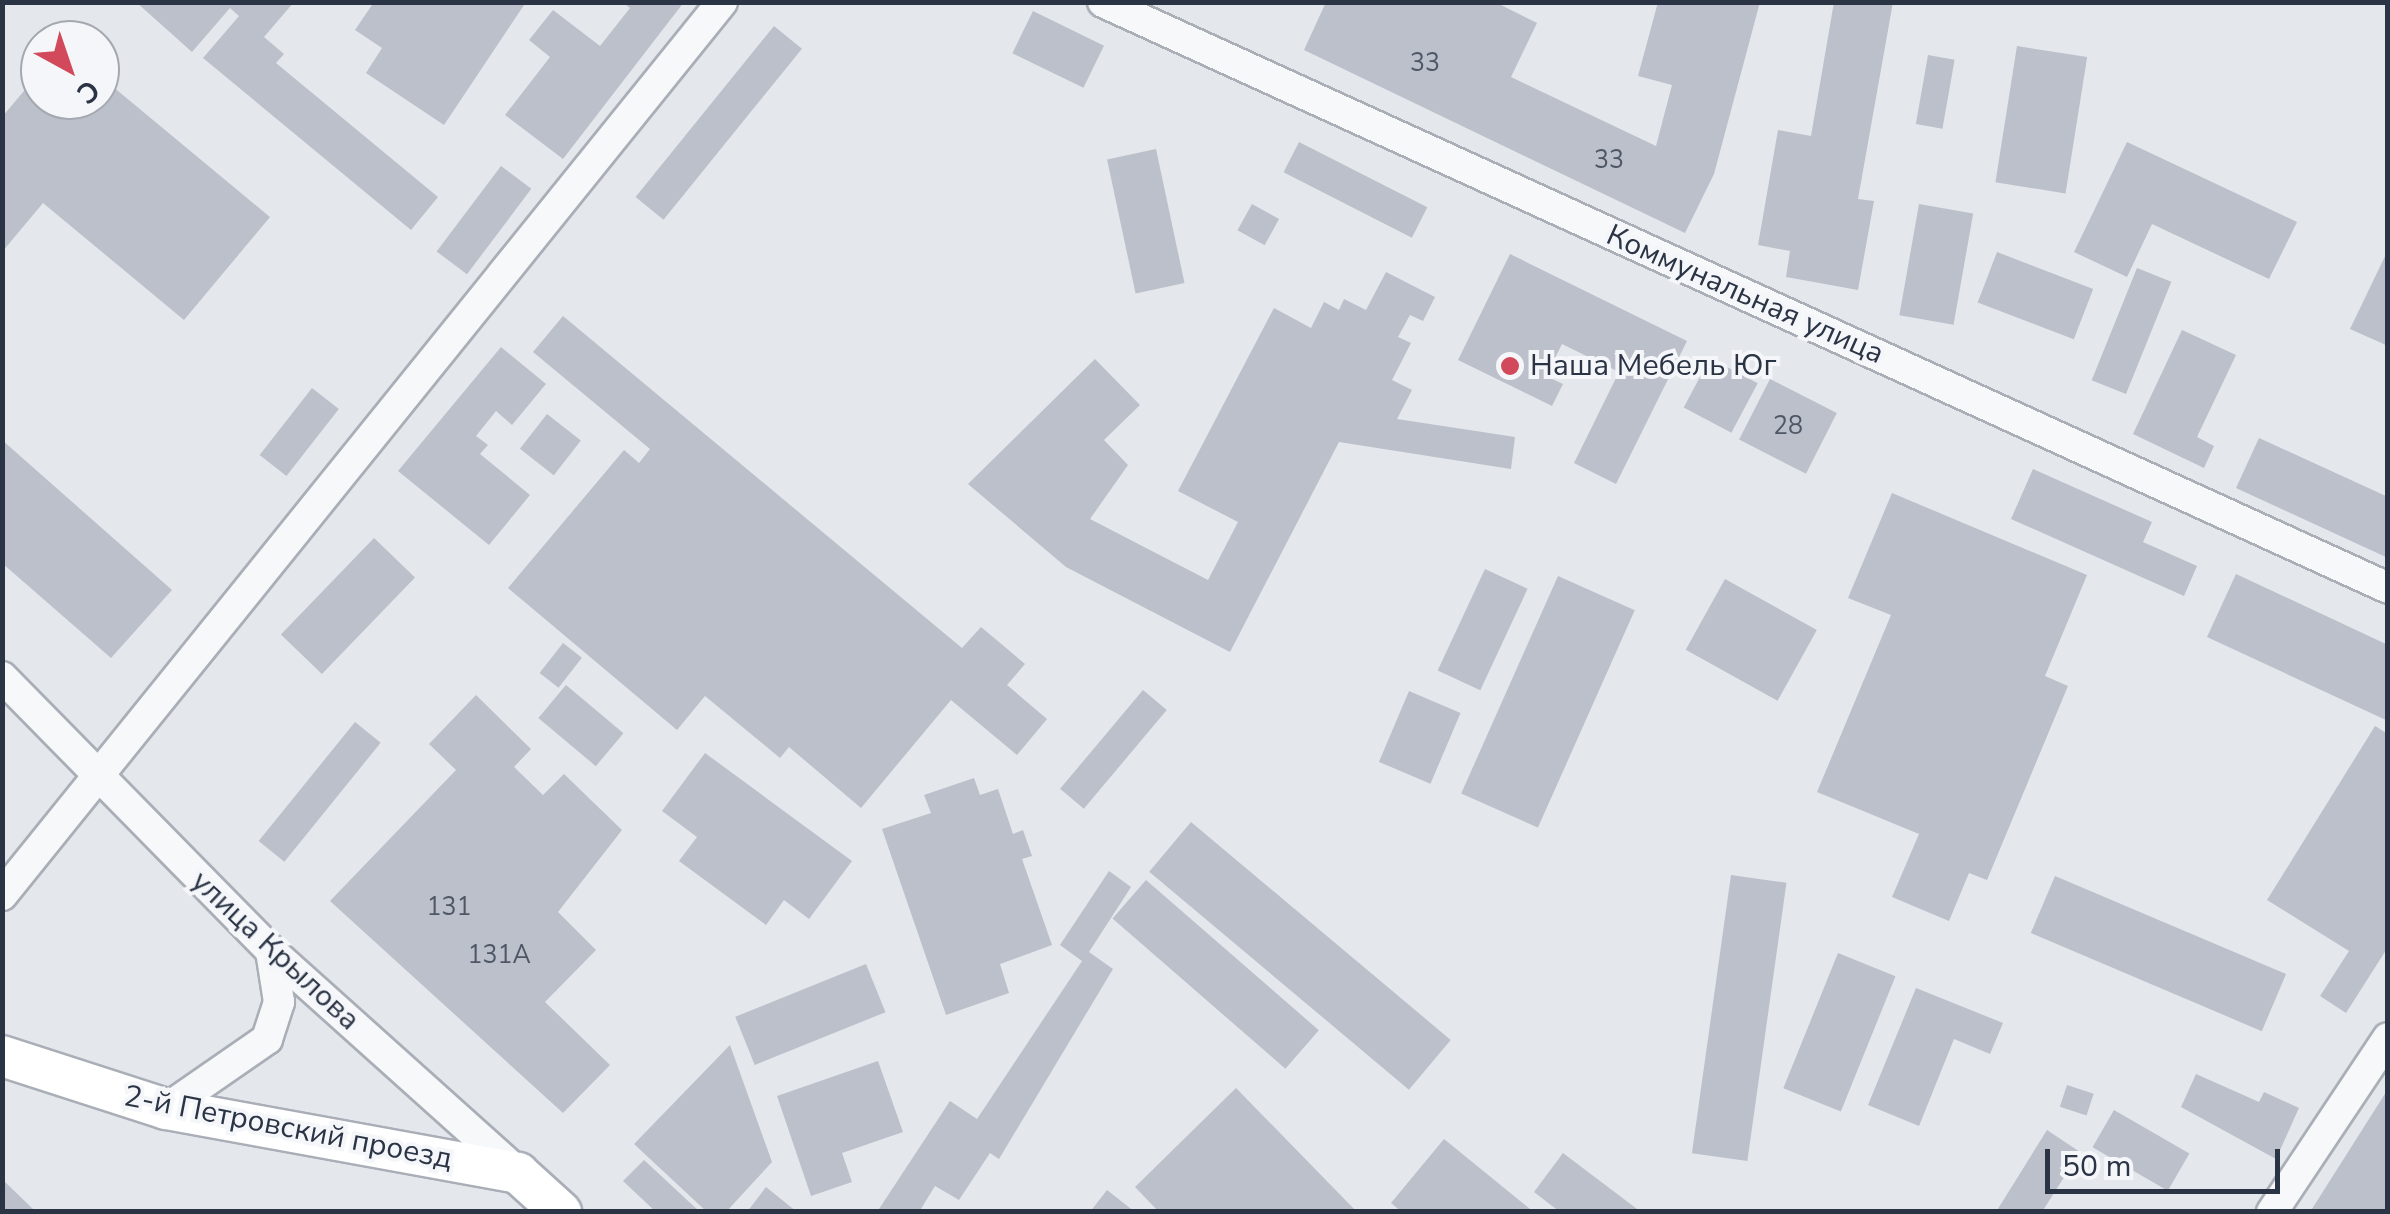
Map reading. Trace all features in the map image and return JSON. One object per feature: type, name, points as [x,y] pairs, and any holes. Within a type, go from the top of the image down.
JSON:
[{"type":"main road","name":"2-й Петровский проезд","points":[[2,1056],[166,1110],[518,1173]]},
{"type":"main road","name":"улица Крылова","points":[[518,1173],[561,1212]]},
{"type":"street","points":[[2,895],[722,2]]},
{"type":"street","name":"Коммунальная улица","points":[[1103,2],[2388,588]]},
{"type":"street","name":"улица Крылова","points":[[2,677],[271,951],[518,1173]]},
{"type":"street","points":[[166,1110],[267,1039],[279,1002],[271,951]]},
{"type":"street","points":[[2272,1212],[2388,1038]]},
{"type":"building","points":[[136,2],[294,2],[264,37],[284,54],[276,63],[438,197],[411,230],[203,58],[239,16],[230,8],[192,52]]},
{"type":"building","points":[[374,2],[526,2],[444,125],[366,73],[382,48],[355,30]]},
{"type":"building","points":[[622,2],[684,2],[563,159],[505,115],[550,57],[529,40],[553,10],[600,46],[630,8]]},
{"type":"building","points":[[1326,2],[1495,2],[1537,23],[1511,77],[1656,146],[1672,85],[1638,76],[1658,2],[1760,2],[1714,174],[1685,233],[1304,50]]},
{"type":"building","points":[[1834,2],[1893,2],[1858,199],[1874,201],[1858,290],[1786,277],[1790,251],[1758,245],[1778,130],[1811,136]]},
{"type":"building","points":[[1033,11],[1104,46],[1083,88],[1012,53]]},
{"type":"building","points":[[774,26],[802,49],[664,220],[636,197]]},
{"type":"building","points":[[2017,46],[2087,57],[2066,193],[1995,182]]},
{"type":"building","points":[[1928,55],[1955,60],[1942,129],[1916,124]]},
{"type":"building","points":[[120,93],[270,217],[184,320],[43,203],[2,252],[2,117],[20,96],[20,120],[120,120]]},
{"type":"building","points":[[1299,142],[1427,207],[1412,238],[1284,172]]},
{"type":"building","points":[[2127,142],[2297,222],[2269,279],[2152,224],[2127,277],[2074,252]]},
{"type":"building","points":[[1156,149],[1184,283],[1136,293],[1107,159]]},
{"type":"building","points":[[501,166],[531,189],[467,274],[437,251]]},
{"type":"building","points":[[1252,204],[1279,219],[1265,245],[1237,230]]},
{"type":"building","points":[[1919,204],[1973,214],[1954,325],[1899,315]]},
{"type":"building","points":[[2388,250],[2388,346],[2350,329]]},
{"type":"building","points":[[1997,252],[2093,289],[2074,339],[1978,302]]},
{"type":"building","name":"Наша Мебель Юг","points":[[1510,254],[1687,341],[1616,484],[1574,463],[1619,372],[1562,344],[1546,376],[1563,384],[1552,406],[1458,360]]},
{"type":"building","points":[[2137,268],[2171,282],[2126,394],[2092,380]]},
{"type":"building","points":[[1386,272],[1435,297],[1423,321],[1410,315],[1398,337],[1411,343],[1392,380],[1412,390],[1397,419],[1515,437],[1511,469],[1339,442],[1230,652],[1066,567],[968,484],[1095,359],[1140,405],[1104,440],[1128,465],[1090,519],[1208,580],[1238,522],[1178,491],[1274,308],[1311,328],[1324,302],[1339,310],[1344,299],[1366,310]]},
{"type":"building","points":[[563,316],[962,648],[981,627],[1025,664],[1007,685],[1047,719],[1017,755],[951,700],[861,808],[789,747],[780,758],[705,696],[677,730],[508,588],[624,450],[639,463],[650,449],[533,352]]},
{"type":"building","points":[[2182,330],[2236,355],[2197,437],[2214,446],[2204,468],[2133,434]]},
{"type":"building","points":[[501,347],[546,384],[512,425],[496,411],[476,436],[488,445],[480,454],[530,495],[489,545],[398,471]]},
{"type":"building","points":[[1710,358],[1758,383],[1731,433],[1684,407]]},
{"type":"building","points":[[1770,379],[1837,413],[1806,474],[1739,440]]},
{"type":"building","points":[[312,388],[339,409],[286,476],[260,455]]},
{"type":"building","points":[[547,414],[581,440],[554,475],[520,449]]},
{"type":"building","points":[[2259,438],[2388,497],[2388,558],[2236,488]]},
{"type":"building","points":[[2,440],[172,590],[111,658],[2,563]]},
{"type":"building","points":[[2033,469],[2152,522],[2143,542],[2197,566],[2184,596],[2011,519]]},
{"type":"building","points":[[1892,493],[2087,575],[2045,676],[2068,686],[1987,880],[1969,873],[1949,921],[1892,897],[1919,834],[1817,792],[1891,615],[1848,598]]},
{"type":"building","points":[[374,538],[415,578],[322,674],[281,634]]},
{"type":"building","points":[[1485,569],[1528,589],[1480,690],[1438,671]]},
{"type":"building","points":[[2236,574],[2388,645],[2388,721],[2207,637]]},
{"type":"building","points":[[1558,576],[1635,610],[1538,828],[1461,793]]},
{"type":"building","points":[[1725,579],[1817,630],[1778,701],[1686,650]]},
{"type":"building","points":[[563,643],[582,658],[559,688],[540,673]]},
{"type":"building","points":[[566,685],[623,733],[596,766],[538,718]]},
{"type":"building","points":[[1143,690],[1167,710],[1084,809],[1060,789]]},
{"type":"building","points":[[1409,691],[1461,713],[1430,784],[1379,762]]},
{"type":"building","points":[[476,695],[531,749],[514,767],[543,795],[564,774],[622,830],[558,912],[596,950],[545,1002],[610,1065],[563,1113],[330,901],[456,770],[429,744]]},
{"type":"building","points":[[355,722],[381,743],[284,862],[259,841]]},
{"type":"building","points":[[2375,726],[2388,734],[2388,947],[2346,1013],[2320,996],[2349,951],[2267,900]]},
{"type":"building","points":[[705,753],[852,861],[809,919],[784,900],[766,925],[679,861],[697,837],[662,811]]},
{"type":"building","points":[[974,778],[980,795],[998,789],[1013,834],[1023,830],[1032,856],[1022,859],[1052,945],[1000,964],[1009,993],[946,1015],[882,829],[931,813],[924,795]]},
{"type":"building","points":[[1191,822],[1451,1040],[1409,1090],[1149,872]]},
{"type":"building","points":[[1109,871],[1131,887],[1089,952],[1113,969],[999,1159],[990,1153],[959,1200],[935,1186],[919,1212],[877,1212],[950,1101],[977,1119],[1082,961],[1060,945]]},
{"type":"building","points":[[1731,875],[1786,883],[1747,1161],[1692,1153]]},
{"type":"building","points":[[2055,876],[2286,974],[2262,1031],[2031,933]]},
{"type":"building","points":[[1146,880],[1319,1030],[1285,1069],[1113,918]]},
{"type":"building","points":[[1838,953],[1895,976],[1841,1112],[1783,1088]]},
{"type":"building","points":[[866,964],[885,1012],[755,1065],[735,1017]]},
{"type":"building","points":[[1916,988],[2003,1023],[1990,1054],[1954,1039],[1919,1126],[1868,1105]]},
{"type":"building","points":[[730,1045],[772,1162],[726,1212],[707,1212],[634,1144]]},
{"type":"building","points":[[878,1061],[903,1132],[842,1153],[852,1182],[811,1196],[777,1096]]},
{"type":"building","points":[[2196,1074],[2259,1102],[2264,1092],[2299,1108],[2276,1159],[2181,1107]]},
{"type":"building","points":[[2067,1085],[2094,1094],[2087,1116],[2060,1107]]},
{"type":"building","points":[[1236,1088],[1357,1212],[1159,1212],[1135,1187]]},
{"type":"building","points":[[2388,1089],[2388,1212],[2310,1212]]},
{"type":"building","points":[[2114,1110],[2189,1154],[2168,1191],[2092,1147]]},
{"type":"building","points":[[2047,1130],[2080,1152],[2042,1212],[1996,1212]]},
{"type":"building","points":[[1444,1139],[1530,1209],[1528,1212],[1402,1212],[1391,1203]]},
{"type":"building","points":[[1563,1153],[1641,1212],[1560,1212],[1534,1192]]},
{"type":"building","points":[[644,1160],[700,1212],[656,1212],[623,1181]]},
{"type":"building","points":[[2,1179],[36,1212],[2,1212]]},
{"type":"building","points":[[766,1187],[797,1212],[747,1212]]},
{"type":"building","points":[[1107,1190],[1135,1212],[1090,1212]]},
{"type":"place","name":"Наша Мебель Юг","points":[[1510,366]]}]
